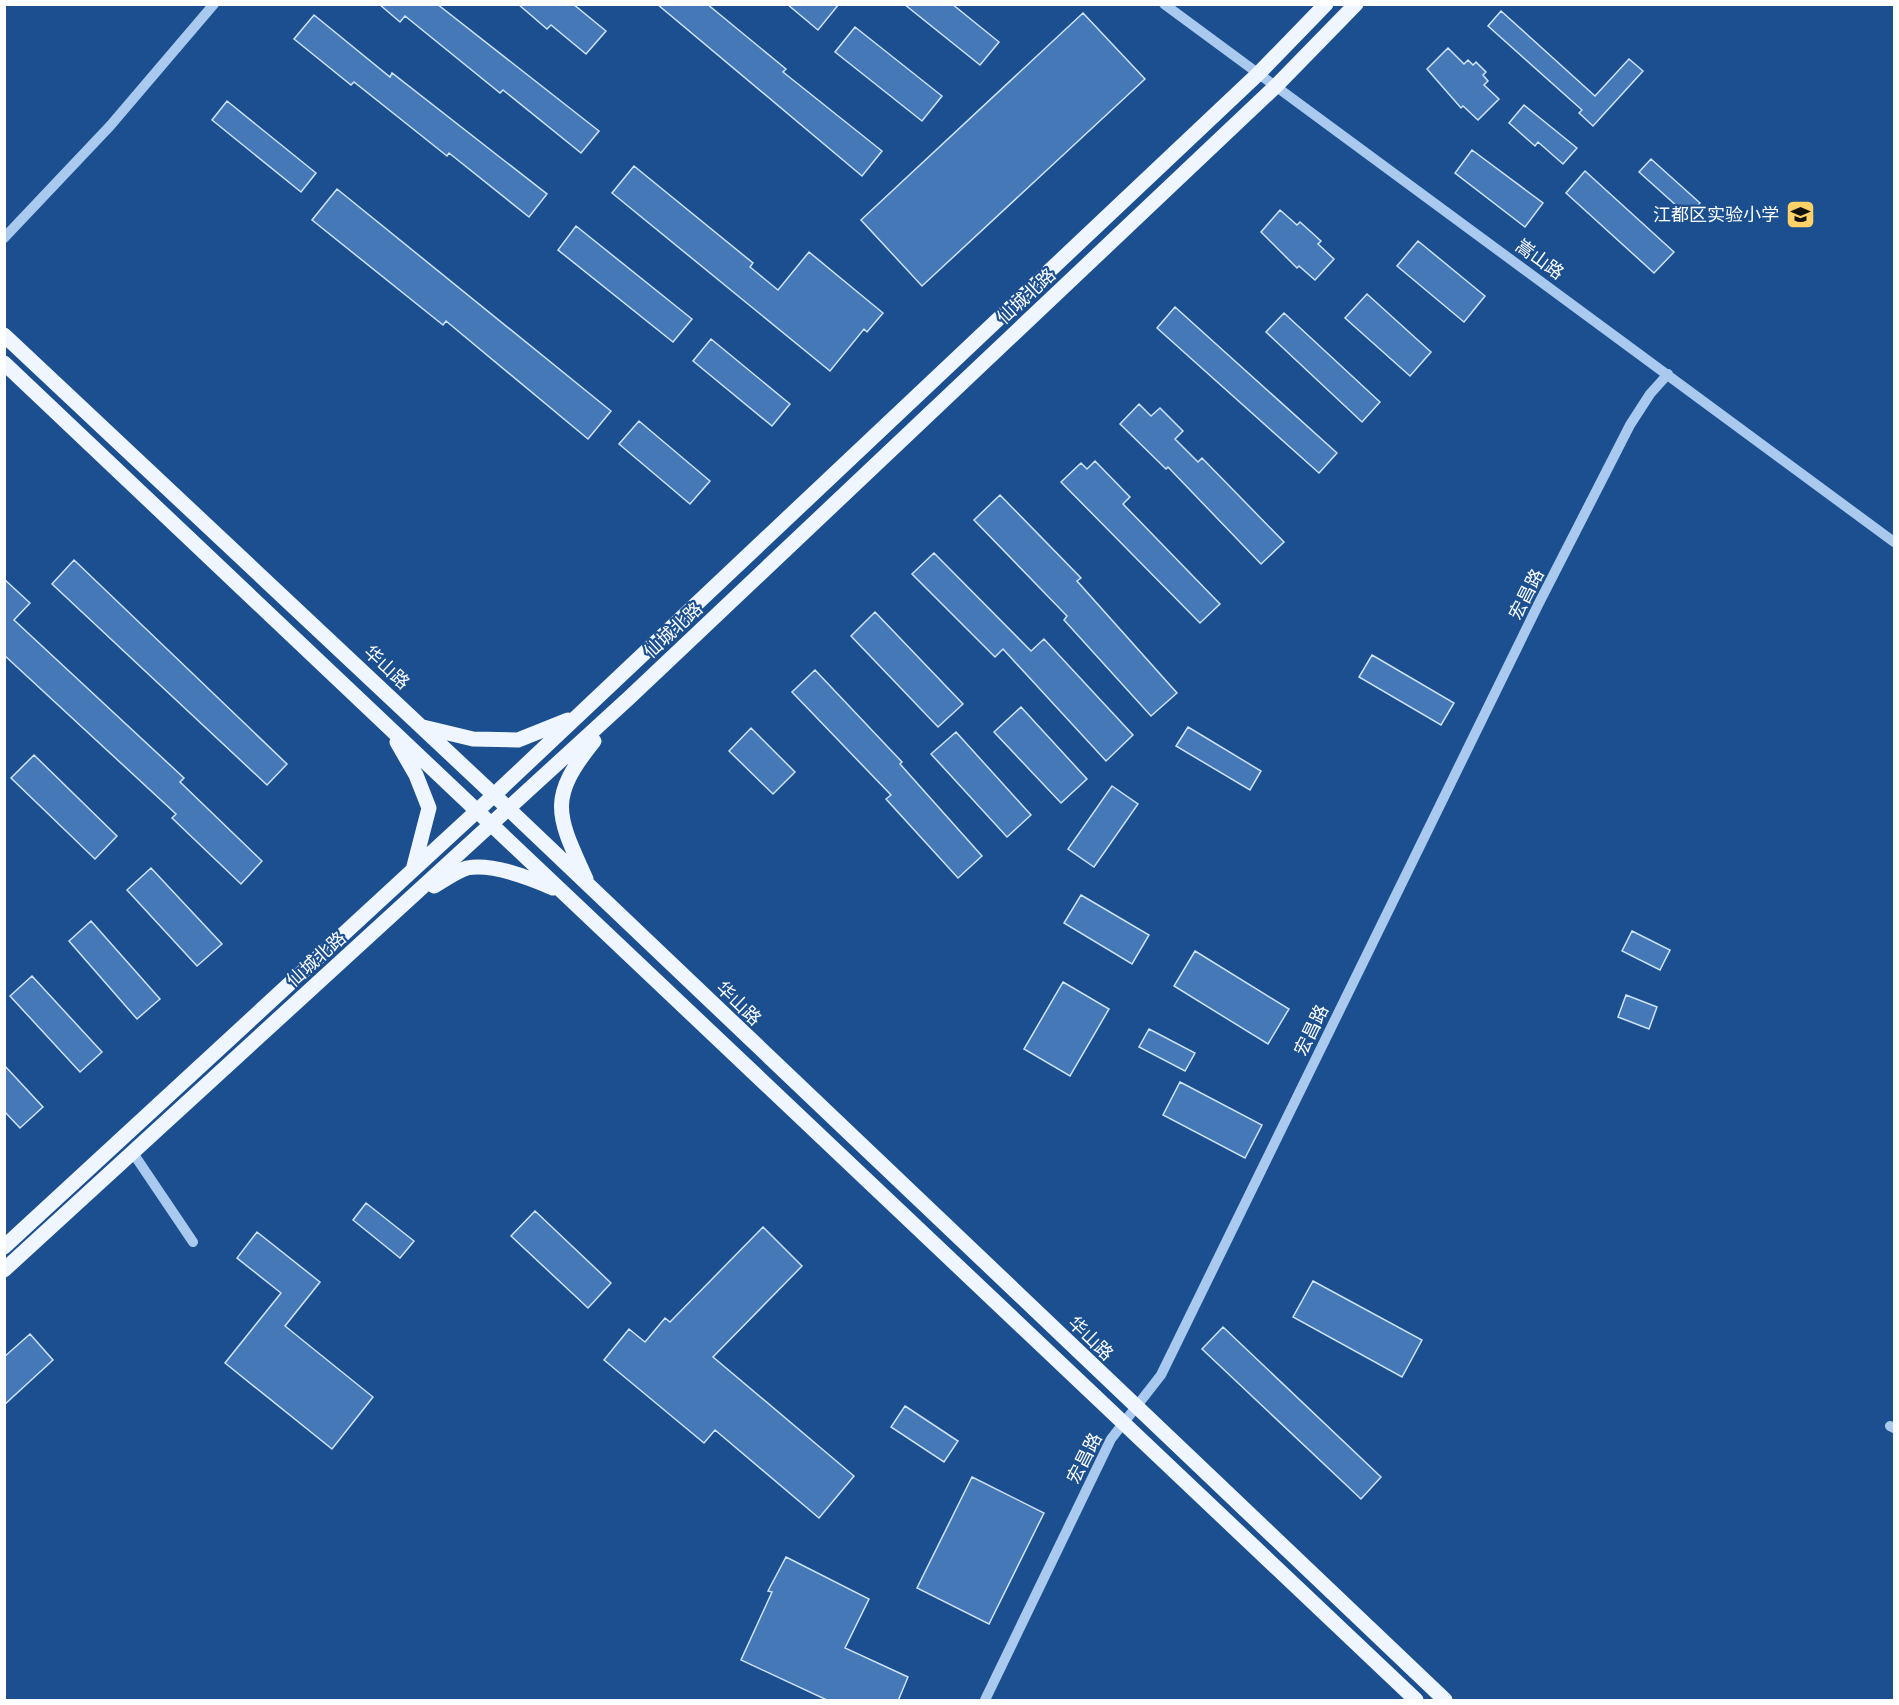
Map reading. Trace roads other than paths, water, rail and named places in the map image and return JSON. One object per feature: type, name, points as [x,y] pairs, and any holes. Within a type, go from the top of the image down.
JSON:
[{"type":"main road","name":"仙城北路","points":[[4,1247],[477,811],[1259,73],[1326,4]]},
{"type":"main road","name":"仙城北路","points":[[4,1270],[630,697],[1276,86],[1356,4]]},
{"type":"main road","name":"华山路","points":[[4,335],[494,795],[1444,1701]]},
{"type":"main road","points":[[4,363],[1416,1701]]},
{"type":"main road","points":[[590,887],[564,832],[561,798],[572,769],[630,697]]},
{"type":"main road","points":[[420,726],[473,739],[518,740],[576,717]]},
{"type":"main road","points":[[387,726],[416,775],[429,808],[412,871]]},
{"type":"main road","points":[[416,895],[468,868],[501,871],[527,877],[564,893]]},
{"type":"street","points":[[4,238],[110,126],[214,4]]},
{"type":"street","name":"嵩山路","points":[[1164,4],[1894,542]]},
{"type":"street","name":"宏昌路","points":[[985,1701],[1111,1439],[1161,1375],[1538,605],[1619,446],[1650,394],[1668,374]]},
{"type":"street","points":[[133,1153],[193,1242]]},
{"type":"place","name":"江都区实验小学","points":[[1800,214]]}]
